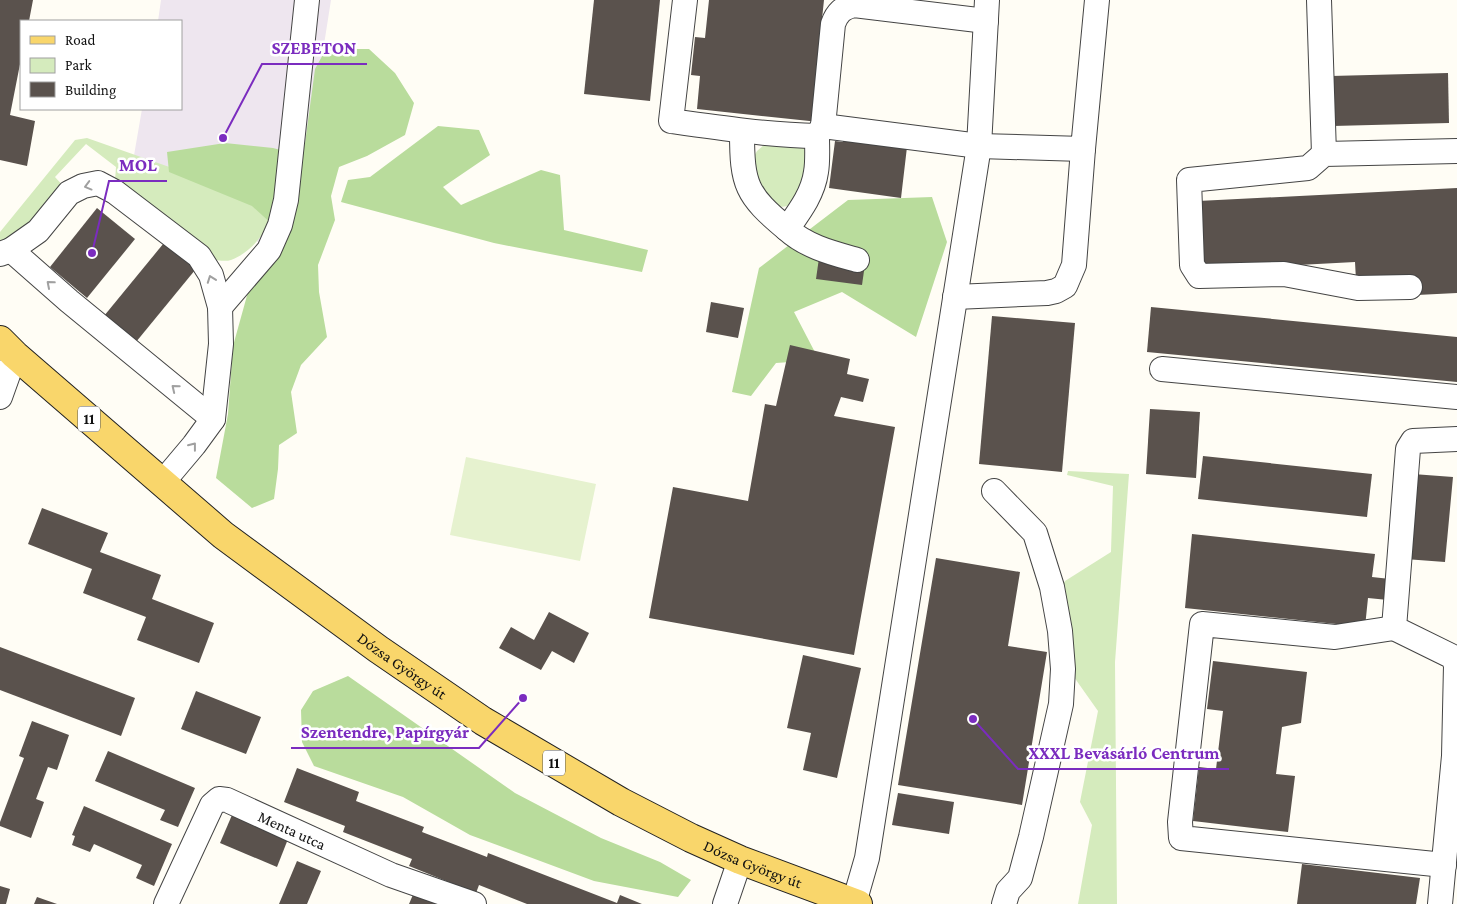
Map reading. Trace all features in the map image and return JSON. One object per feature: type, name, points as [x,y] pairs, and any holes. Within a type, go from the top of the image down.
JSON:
[{"type":"main road","name":"Dózsa György út","points":[[8,348],[223,535],[378,649],[483,721],[621,802],[691,838],[740,860],[856,903]]},
{"type":"street","points":[[220,307],[269,250],[280,225],[286,200],[307,0]]},
{"type":"street","points":[[685,0],[671,121],[742,132],[820,131],[979,146],[1083,149]]},
{"type":"street","points":[[955,297],[1047,293],[1065,286],[1074,265],[1097,0]]},
{"type":"street","points":[[1319,0],[1324,154]]},
{"type":"street","points":[[787,229],[801,210],[816,173],[833,24],[840,11],[854,5],[987,10],[979,146],[868,858],[856,903]]},
{"type":"street","points":[[742,132],[743,168],[746,183],[758,203],[802,241],[814,247],[857,260]]},
{"type":"street","points":[[1410,287],[1358,288],[1284,274],[1199,276],[1192,265],[1189,180],[1308,168],[1324,154],[1457,151]]},
{"type":"street","points":[[162,483],[213,419],[221,344],[220,307],[210,275],[199,256],[115,192],[98,183],[83,186],[69,193],[38,232],[5,252],[69,301],[213,419]]},
{"type":"street","points":[[0,397],[8,348]]},
{"type":"street","points":[[1162,369],[1457,396]]},
{"type":"street","points":[[1394,628],[1408,449],[1413,441],[1457,439]]},
{"type":"street","points":[[994,491],[1035,533],[1052,587],[1060,631],[1063,669],[1061,704],[1031,837],[1020,878],[1008,891],[1004,904]]},
{"type":"street","points":[[1440,904],[1444,865],[1454,756],[1456,665],[1453,657],[1394,628],[1335,637],[1202,624],[1180,822],[1181,838],[1444,865]]},
{"type":"street","name":"Menta utca","points":[[166,904],[212,805],[219,799],[227,800],[391,875],[474,904]]},
{"type":"street","points":[[725,904],[740,860]]},
{"type":"shaded area","points":[[161,0],[331,0],[290,261],[132,167],[142,110],[182,110],[182,20],[158,20]]},
{"type":"green space","points":[[326,49],[369,49],[395,73],[414,103],[405,135],[367,156],[339,167],[331,196],[335,220],[318,265],[319,292],[327,337],[301,365],[291,392],[297,433],[279,445],[274,499],[252,508],[216,478],[228,414],[233,346],[248,292],[274,226],[252,206],[169,172],[167,152],[225,143],[273,148],[299,155],[305,143],[315,69]]},
{"type":"green space","points":[[438,126],[479,130],[490,155],[443,187],[461,205],[541,170],[560,175],[564,230],[648,250],[642,272],[494,243],[341,202],[348,180],[370,177]]},
{"type":"green space","points":[[87,138],[280,206],[260,238],[247,251],[229,261],[211,259],[115,181],[116,167],[86,144],[55,177],[66,189],[21,236],[0,245],[0,232],[75,140]]},
{"type":"green space","points":[[765,144],[804,148],[807,169],[801,185],[787,206],[767,203],[752,160],[757,151]]},
{"type":"green space","points":[[932,197],[947,242],[916,337],[842,292],[794,312],[819,360],[776,363],[751,396],[732,392],[759,268],[848,200]]},
{"type":"green space","points":[[466,457],[596,484],[580,561],[450,535]]},
{"type":"green space","points":[[1068,471],[1129,474],[1115,662],[1117,904],[1078,904],[1092,825],[1080,802],[1098,711],[1069,670],[1058,594],[1065,581],[1111,552],[1113,486],[1067,475]]},
{"type":"green space","points":[[348,676],[515,793],[601,838],[660,862],[691,880],[678,897],[594,881],[470,835],[403,797],[314,766],[302,742],[301,710],[313,691]]},
{"type":"building","points":[[0,0],[33,0],[29,20],[20,20],[20,64],[10,115],[35,121],[27,166],[0,160]]},
{"type":"building","points":[[594,0],[660,0],[650,101],[584,94]]},
{"type":"building","points":[[709,0],[824,0],[822,19],[830,20],[819,122],[697,109],[700,76],[691,75],[695,37],[705,38]]},
{"type":"building","points":[[1448,73],[1449,123],[1333,126],[1331,76]]},
{"type":"building","points":[[843,139],[907,147],[901,198],[829,188],[835,141],[843,142]]},
{"type":"building","points":[[1457,188],[1457,293],[1417,295],[1356,280],[1355,262],[1201,270],[1198,201]]},
{"type":"building","points":[[97,208],[135,239],[87,298],[50,267]]},
{"type":"building","points":[[168,238],[200,264],[136,342],[104,316]]},
{"type":"building","points":[[819,258],[865,264],[862,285],[816,279]]},
{"type":"building","points":[[711,302],[744,308],[738,338],[706,332]]},
{"type":"building","points":[[1151,307],[1457,337],[1457,382],[1147,352]]},
{"type":"building","points":[[992,316],[1075,323],[1062,472],[979,464]]},
{"type":"building","points":[[790,345],[850,359],[847,374],[869,379],[863,402],[841,397],[834,416],[895,427],[854,655],[649,618],[673,487],[748,501],[765,404],[776,406]]},
{"type":"building","points":[[1150,409],[1200,412],[1196,478],[1146,474]]},
{"type":"building","points":[[1203,456],[1372,474],[1367,517],[1198,499]]},
{"type":"building","points":[[1413,474],[1453,477],[1445,562],[1405,559]]},
{"type":"building","points":[[42,508],[108,533],[100,552],[161,575],[152,599],[214,623],[199,663],[137,640],[146,617],[83,593],[92,569],[28,544]]},
{"type":"building","points":[[1192,534],[1375,554],[1372,577],[1390,579],[1388,600],[1368,598],[1365,627],[1185,608]]},
{"type":"building","points":[[936,558],[1020,572],[1008,646],[1047,652],[1022,805],[898,785]]},
{"type":"building","points":[[549,612],[589,633],[574,663],[552,651],[541,670],[499,648],[511,627],[534,640]]},
{"type":"building","points":[[0,647],[135,698],[121,736],[0,690]]},
{"type":"building","points":[[803,655],[861,668],[837,778],[803,770],[811,733],[787,728]]},
{"type":"building","points":[[1213,661],[1307,672],[1301,723],[1282,727],[1276,774],[1295,776],[1288,832],[1193,821],[1199,767],[1216,769],[1223,711],[1207,709]]},
{"type":"building","points":[[196,691],[261,717],[246,754],[181,729]]},
{"type":"building","points":[[32,721],[69,735],[57,770],[48,767],[36,799],[44,802],[31,838],[0,826],[0,822],[24,758],[19,756]]},
{"type":"building","points":[[108,751],[195,788],[178,827],[160,820],[165,810],[95,781]]},
{"type":"building","points":[[297,768],[359,792],[356,801],[424,827],[422,832],[487,857],[488,853],[617,903],[620,895],[642,904],[527,904],[479,885],[476,893],[409,866],[412,859],[343,832],[345,826],[284,802]]},
{"type":"building","points":[[898,793],[954,802],[949,834],[892,825]]},
{"type":"building","points":[[84,806],[172,844],[154,886],[136,878],[142,865],[94,844],[90,852],[72,845],[75,836],[72,835]]},
{"type":"building","points":[[232,815],[288,839],[277,867],[220,843]]},
{"type":"building","points":[[297,861],[321,871],[307,904],[279,904]]},
{"type":"building","points":[[1302,864],[1420,878],[1416,904],[1297,904]]},
{"type":"building","points":[[0,886],[10,889],[6,904],[0,904]]},
{"type":"building","points":[[415,890],[448,904],[409,904]]},
{"type":"building","points":[[37,897],[57,904],[34,904]]},
{"type":"place","name":"SZEBETON","points":[[223,138]]},
{"type":"place","name":"MOL","points":[[92,253]]},
{"type":"place","name":"Szentendre, Papírgyár","points":[[523,698]]},
{"type":"place","name":"XXXL Bevásárló Centrum","points":[[973,719]]}]
